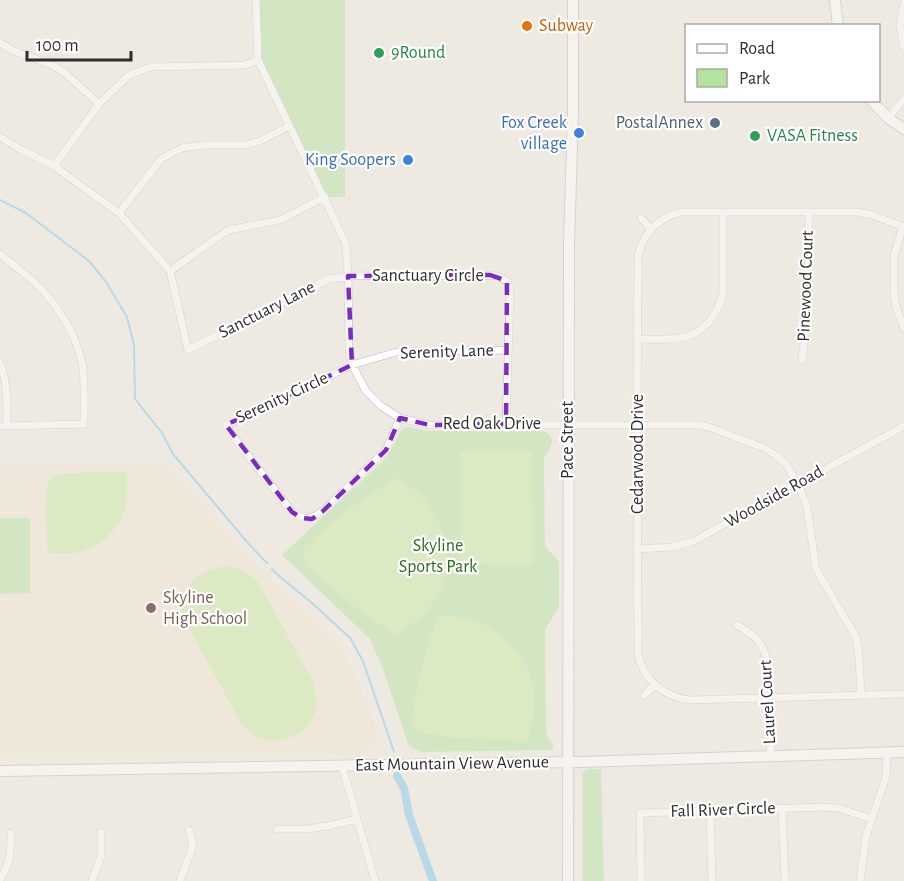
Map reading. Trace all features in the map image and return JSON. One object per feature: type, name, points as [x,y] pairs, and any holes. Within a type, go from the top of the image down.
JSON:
[{"type":"street","name":"Red Oak Drive","points":[[256,0],[258,60],[346,244],[349,350],[352,365],[366,391],[381,406],[400,418],[430,424],[695,424],[709,427],[774,454],[786,464],[798,484],[807,506],[816,569],[856,637],[861,695]]},
{"type":"street","name":"Pace Street","points":[[568,881],[568,424],[573,0]]},
{"type":"street","points":[[835,0],[838,24]]},
{"type":"street","points":[[904,3],[900,25],[904,47]]},
{"type":"street","points":[[0,43],[64,72],[99,104]]},
{"type":"street","points":[[54,166],[99,104],[129,75],[150,68],[245,64],[258,60]]},
{"type":"street","points":[[888,118],[904,99]]},
{"type":"street","points":[[873,102],[888,118],[904,129]]},
{"type":"street","points":[[119,213],[161,159],[182,148],[203,145],[246,145],[260,141],[290,126]]},
{"type":"street","points":[[0,137],[54,166],[119,213],[170,271],[228,230],[280,220],[325,197]]},
{"type":"street","points":[[638,339],[672,339],[687,336],[703,327],[715,314],[723,289],[723,212]]},
{"type":"street","name":"Pinewood Court","points":[[802,360],[808,312],[809,212]]},
{"type":"street","points":[[641,218],[651,229],[662,219],[678,213],[862,212],[904,227],[894,256],[896,307],[904,328]]},
{"type":"street","name":"Cedarwood Drive","points":[[651,229],[642,243],[638,256],[638,654],[642,667],[654,685]]},
{"type":"street","points":[[0,254],[39,286],[65,321],[83,367],[84,424],[4,426],[7,389],[0,363]]},
{"type":"street","name":"Sanctuary Lane","points":[[170,271],[188,350],[329,279],[348,276]]},
{"type":"street","name":"Sanctuary Circle","points":[[348,276],[490,275],[507,281],[510,292],[507,424]]},
{"type":"street","name":"Serenity Lane","points":[[352,365],[396,352],[508,350]]},
{"type":"street","name":"Serenity Circle","points":[[352,365],[226,425],[292,512],[302,518],[312,519],[323,511],[386,450],[400,418]]},
{"type":"street","name":"Woodside Road","points":[[638,549],[672,547],[694,541],[904,426]]},
{"type":"street","name":"Laurel Court","points":[[737,625],[754,636],[764,650],[767,667],[771,756]]},
{"type":"street","points":[[644,696],[654,685],[669,695],[690,700],[904,694]]},
{"type":"street","name":"East Mountain View Avenue","points":[[0,771],[568,762],[904,752]]},
{"type":"street","points":[[860,881],[866,836],[886,777],[887,753]]},
{"type":"street","points":[[342,766],[375,881]]},
{"type":"street","name":"Fall River Circle","points":[[641,881],[640,813],[832,807],[872,819]]},
{"type":"street","points":[[782,808],[785,881]]},
{"type":"street","points":[[710,810],[712,881]]},
{"type":"street","points":[[277,829],[308,829],[357,819]]},
{"type":"street","points":[[180,881],[193,845],[189,830]]},
{"type":"street","points":[[92,881],[101,856],[101,832]]},
{"type":"street","points":[[0,880],[8,866],[11,833]]},
{"type":"highlighted area","points":[[490,275],[507,281],[506,424],[430,425],[400,418],[386,450],[323,511],[312,519],[302,518],[292,512],[226,425],[352,365],[348,276]]},
{"type":"shaded area","name":"Skyline High School","points":[[168,464],[263,572],[341,643],[369,706],[378,740],[370,754],[0,757],[0,465]]},
{"type":"green space","points":[[256,0],[345,0],[345,197],[325,197],[258,60]]},
{"type":"green space","name":"Skyline Sports Park","points":[[408,427],[427,431],[543,431],[548,433],[552,439],[551,446],[544,457],[545,544],[559,562],[559,607],[545,630],[546,733],[554,747],[552,750],[421,752],[409,746],[383,669],[370,639],[282,555],[383,461],[401,430]]},
{"type":"green space","points":[[460,451],[532,451],[533,565],[461,564]]},
{"type":"green space","points":[[126,472],[125,506],[122,516],[111,533],[96,546],[86,550],[76,553],[48,553],[46,504],[50,480],[67,473]]},
{"type":"green space","points":[[395,478],[413,489],[427,502],[438,518],[447,554],[446,573],[439,592],[428,610],[417,621],[395,635],[361,612],[304,564],[304,548],[335,519]]},
{"type":"green space","points":[[0,518],[30,518],[30,593],[0,594]]},
{"type":"green space","points":[[225,566],[243,571],[258,582],[314,684],[315,713],[311,722],[297,735],[278,740],[259,738],[241,723],[179,610],[189,585],[199,575]]},
{"type":"green space","points":[[437,616],[456,616],[491,628],[518,652],[533,686],[535,705],[527,741],[456,738],[417,732],[411,724],[419,677]]},
{"type":"green space","points":[[601,769],[604,881],[582,881],[582,775],[585,770]]},
{"type":"waterway","points":[[0,200],[26,213],[89,261],[106,282],[127,317],[134,345],[135,399],[162,433],[173,454],[267,563]]},
{"type":"waterway","points":[[272,569],[350,638],[363,661],[394,752]]},
{"type":"waterway","points":[[397,776],[404,788],[409,815],[433,881]]},
{"type":"place","name":"Subway","points":[[527,26]]},
{"type":"place","name":"9Round","points":[[379,53]]},
{"type":"place","name":"PostalAnnex","points":[[715,123]]},
{"type":"place","name":"Fox Creek village","points":[[579,133]]},
{"type":"place","name":"VASA Fitness","points":[[755,136]]},
{"type":"place","name":"King Soopers","points":[[408,160]]},
{"type":"place","name":"Skyline High School","points":[[151,608]]}]
